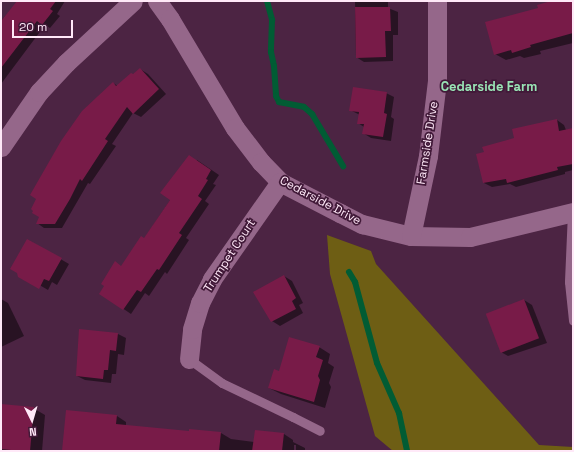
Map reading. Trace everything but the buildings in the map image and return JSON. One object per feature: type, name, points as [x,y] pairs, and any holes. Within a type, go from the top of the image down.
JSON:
[{"type":"street","points":[[1,147],[39,92],[66,63],[132,1]]},
{"type":"street","name":"Cedarside Drive","points":[[157,1],[170,19],[235,128],[261,162],[280,182],[362,224],[411,236],[470,236],[572,212]]},
{"type":"street","name":"Farmside Drive","points":[[411,236],[428,156],[437,80],[437,1]]},
{"type":"street","name":"Trumpet Court","points":[[189,359],[192,329],[200,303],[212,279],[280,182]]},
{"type":"lane","points":[[572,212],[569,282],[573,321]]},
{"type":"lane","points":[[189,359],[222,383],[293,417],[320,432]]},
{"type":"shaded area","points":[[327,235],[371,251],[376,264],[539,445],[573,447],[573,451],[393,451],[375,436],[330,274]]},
{"type":"waterway","points":[[267,1],[272,20],[271,52],[274,66],[276,96],[279,102],[304,107],[312,114],[343,166]]},
{"type":"waterway","points":[[349,272],[355,282],[377,363],[399,413],[407,451]]},
{"type":"district","name":"Cedarside Farm","points":[[489,87]]}]
